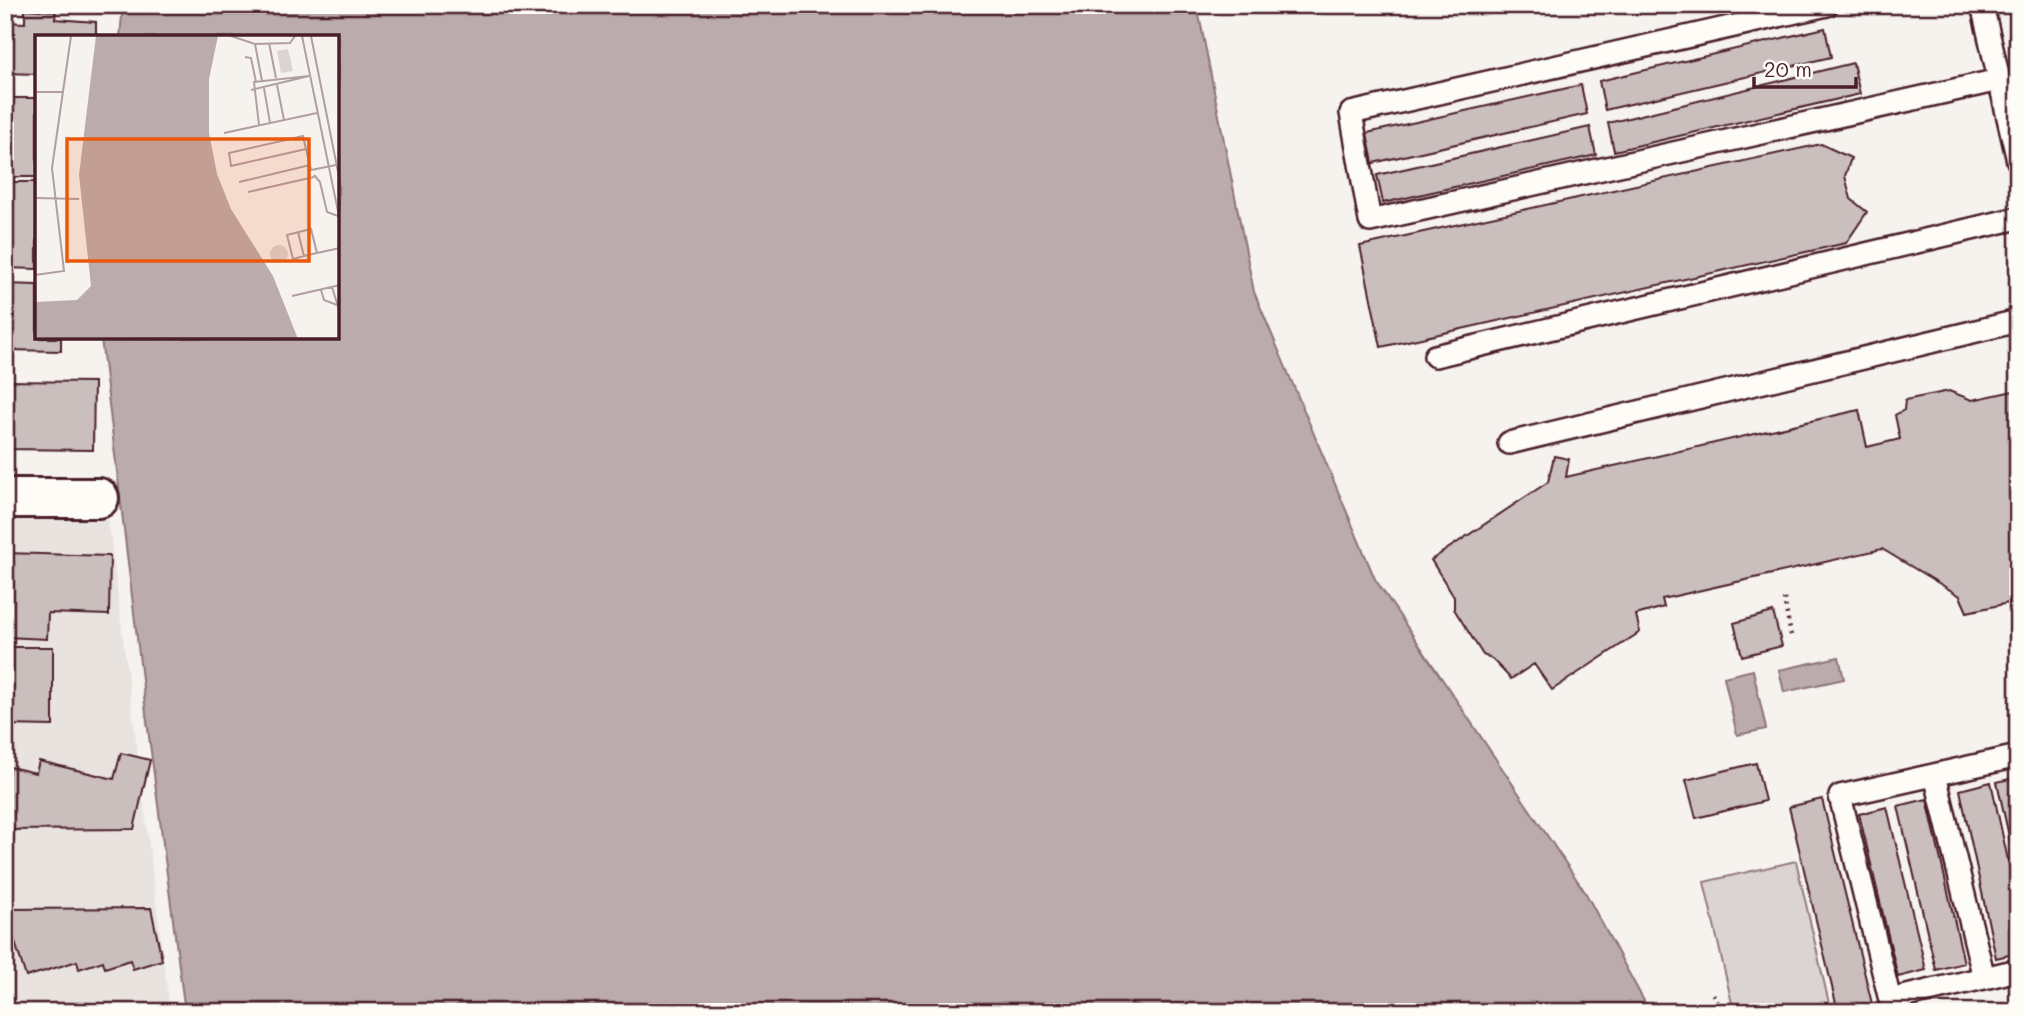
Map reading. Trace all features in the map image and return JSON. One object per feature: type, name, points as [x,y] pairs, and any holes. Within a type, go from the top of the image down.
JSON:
[{"type":"street","points":[[5,498],[99,498]]},
{"type":"lane","points":[[1826,5],[1351,113],[1370,221],[1999,80]]},
{"type":"lane","points":[[1982,5],[2018,161]]},
{"type":"lane","points":[[1435,356],[2018,218]]},
{"type":"lane","points":[[1510,443],[2018,321]]},
{"type":"lane","points":[[2018,756],[1840,796],[1890,1000],[2018,971]]},
{"type":"lane","points":[[1935,775],[1984,978]]},
{"type":"path","points":[[1784,599],[1791,635]]},
{"type":"path","points":[[1713,993],[1721,1012]]},
{"type":"shaded area","points":[[123,5],[1197,5],[1254,292],[1375,579],[1585,892],[1650,1012],[185,1012],[101,340],[340,340],[340,35],[120,35]]},
{"type":"shaded area","points":[[108,517],[170,1012],[5,1012],[5,518]]},
{"type":"shaded area","points":[[1839,657],[1844,679],[1784,692],[1779,670]]},
{"type":"shaded area","points":[[1753,670],[1766,729],[1737,735],[1724,677]]},
{"type":"shaded area","points":[[1796,861],[1831,1012],[1734,1012],[1704,882]]},
{"type":"building","points":[[25,9],[56,11],[55,19],[96,22],[96,35],[35,35],[35,74],[5,73],[6,22],[25,23]]},
{"type":"building","points":[[1825,28],[1831,57],[1605,110],[1599,81]]},
{"type":"building","points":[[1853,63],[1860,94],[1614,151],[1608,123]]},
{"type":"building","points":[[1581,85],[1587,114],[1373,163],[1367,133]]},
{"type":"building","points":[[5,98],[35,98],[35,177],[5,177]]},
{"type":"building","points":[[1590,127],[1596,155],[1383,203],[1377,175]]},
{"type":"building","points":[[1821,144],[1851,158],[1845,176],[1851,199],[1867,212],[1846,243],[1381,347],[1360,246]]},
{"type":"building","points":[[5,182],[35,182],[35,269],[5,268]]},
{"type":"building","points":[[5,284],[35,285],[35,340],[61,340],[61,351],[5,350]]},
{"type":"building","points":[[5,381],[94,382],[93,450],[5,449]]},
{"type":"building","points":[[2018,390],[2018,601],[1967,612],[1960,596],[1882,549],[1662,599],[1664,607],[1636,615],[1640,632],[1552,690],[1534,664],[1511,679],[1492,659],[1483,655],[1454,609],[1454,597],[1431,560],[1548,482],[1554,456],[1569,459],[1566,477],[1859,410],[1867,447],[1900,439],[1895,415],[1904,410],[1905,400],[1949,391],[1972,400]]},
{"type":"building","points":[[5,553],[110,556],[109,615],[48,613],[47,639],[5,637]]},
{"type":"building","points":[[1773,612],[1782,646],[1742,656],[1734,623]]},
{"type":"building","points":[[5,647],[53,647],[53,726],[5,725]]},
{"type":"building","points":[[121,753],[150,760],[134,829],[5,830],[5,789],[10,767],[36,773],[39,761],[114,779]]},
{"type":"building","points":[[1756,763],[1765,801],[1696,818],[1686,780]]},
{"type":"building","points":[[2018,777],[2018,877],[1997,782]]},
{"type":"building","points":[[1991,782],[2018,906],[2018,953],[1996,958],[1960,790]]},
{"type":"building","points":[[1822,799],[1874,1012],[1838,1012],[1789,807]]},
{"type":"building","points":[[1927,799],[1964,963],[1936,970],[1898,806]]},
{"type":"building","points":[[1887,807],[1926,970],[1898,977],[1859,814]]},
{"type":"building","points":[[151,908],[162,960],[133,969],[130,960],[105,968],[103,961],[79,969],[77,961],[26,977],[13,936],[10,941],[10,909]]}]
